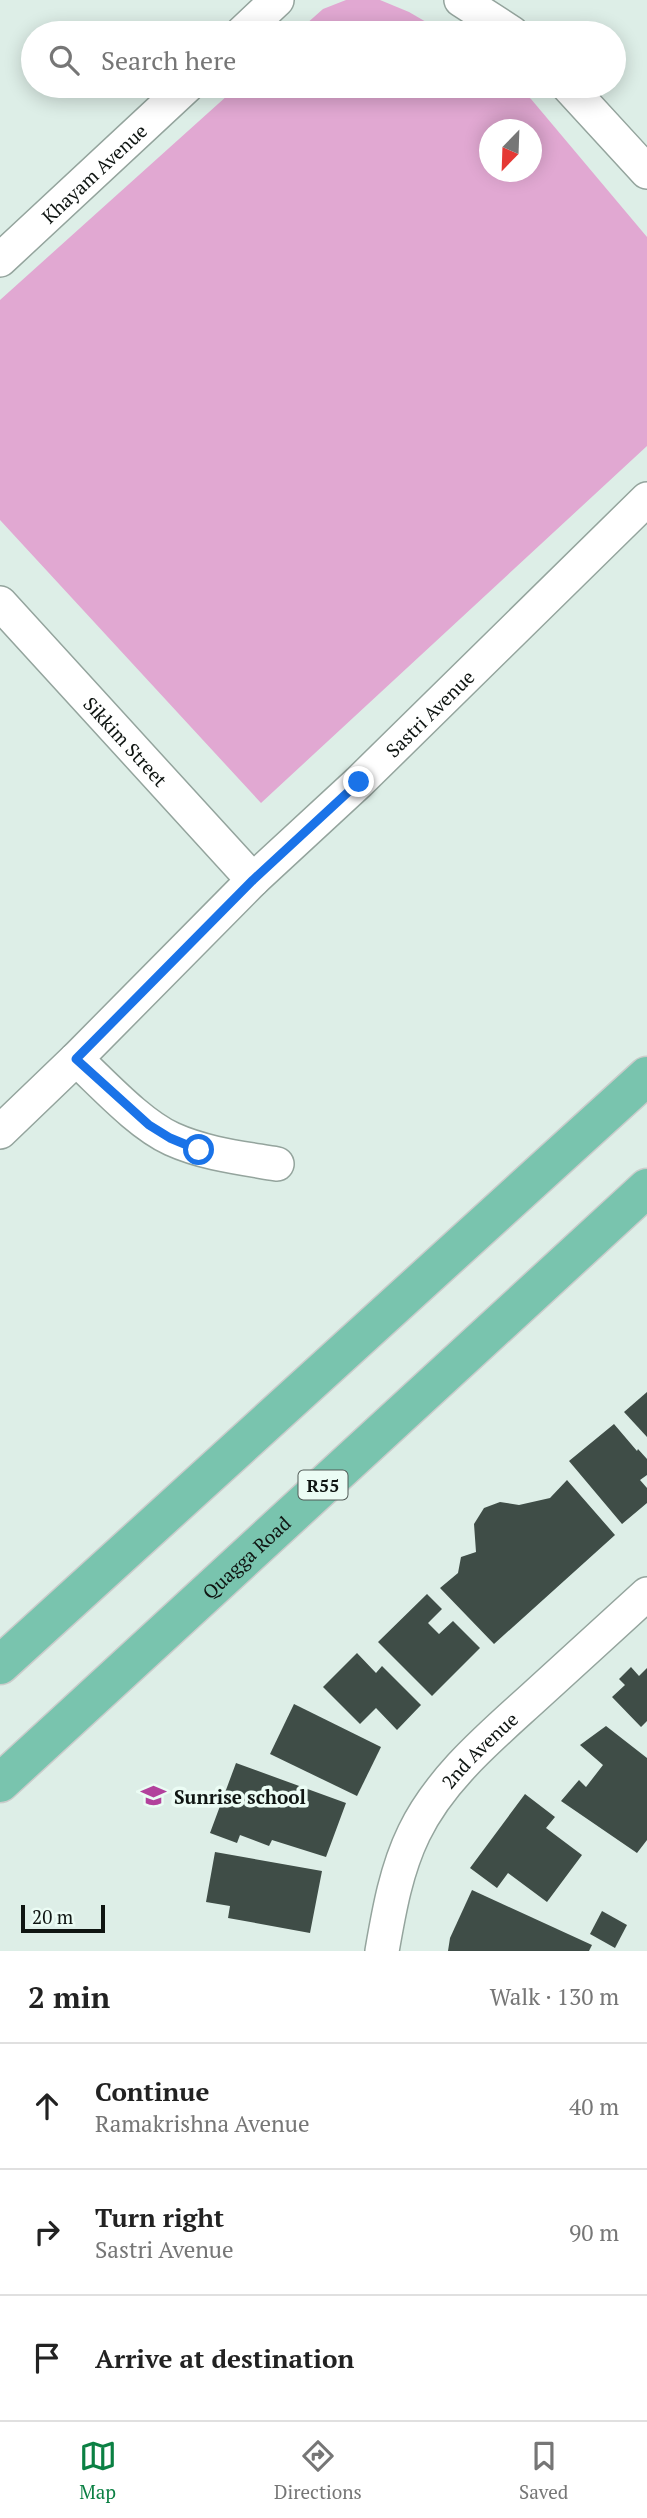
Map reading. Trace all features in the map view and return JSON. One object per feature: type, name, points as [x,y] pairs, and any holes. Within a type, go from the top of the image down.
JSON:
[{"type":"main road","points":[[0,1665],[647,1076]]},
{"type":"main road","name":"Quagga Road","points":[[0,1783],[647,1188]]},
{"type":"street","points":[[255,21],[277,0]]},
{"type":"street","points":[[461,0],[493,21]]},
{"type":"street","name":"Khayam Avenue","points":[[0,260],[174,98]]},
{"type":"street","points":[[579,98],[647,172]]},
{"type":"street","name":"Sastri Avenue","points":[[0,1132],[253,880],[359,782],[647,499]]},
{"type":"street","name":"Sikkim Street","points":[[0,603],[253,880]]},
{"type":"street","points":[[76,1059],[149,1125],[170,1138],[199,1150],[277,1164]]},
{"type":"street","name":"2nd Avenue","points":[[382,1951],[399,1870],[414,1832],[446,1783],[479,1747],[647,1594]]},
{"type":"shaded area","points":[[346,0],[380,0],[424,21],[310,21],[323,9]]},
{"type":"shaded area","points":[[225,98],[530,98],[647,237],[647,446],[261,803],[0,520],[0,300]]},
{"type":"building","points":[[647,1392],[647,1437],[624,1412]]},
{"type":"building","points":[[614,1424],[647,1459],[647,1475],[640,1480],[647,1488],[647,1503],[622,1524],[569,1461]]},
{"type":"building","points":[[567,1480],[615,1535],[494,1644],[440,1588],[458,1573],[461,1557],[476,1552],[474,1524],[484,1508],[500,1502],[519,1505],[550,1498]]},
{"type":"building","points":[[427,1594],[442,1609],[428,1623],[439,1634],[453,1621],[480,1648],[432,1696],[378,1642]]},
{"type":"building","points":[[357,1653],[376,1673],[382,1666],[421,1705],[397,1730],[376,1708],[360,1724],[323,1687]]},
{"type":"building","points":[[631,1667],[639,1676],[647,1668],[647,1721],[641,1727],[612,1697],[625,1685],[619,1679]]},
{"type":"building","points":[[294,1704],[381,1747],[357,1796],[270,1754]]},
{"type":"building","points":[[606,1726],[647,1758],[647,1840],[637,1853],[561,1801],[579,1780],[586,1787],[603,1765],[580,1745]]},
{"type":"building","points":[[236,1763],[346,1803],[326,1857],[272,1840],[269,1846],[240,1835],[237,1843],[210,1833]]},
{"type":"building","points":[[525,1794],[555,1817],[546,1828],[582,1855],[547,1902],[508,1873],[497,1888],[470,1868]]},
{"type":"building","points":[[215,1852],[322,1871],[310,1933],[228,1918],[230,1906],[206,1902]]},
{"type":"building","points":[[472,1890],[592,1945],[589,1951],[448,1951],[450,1938]]},
{"type":"building","points":[[602,1911],[627,1925],[615,1948],[590,1934]]},
{"type":"place","name":"Sunrise school","points":[[154,1796]]},
{"type":"route","points":[[199,1150],[170,1138],[149,1125],[76,1059],[253,880],[359,782]]}]
